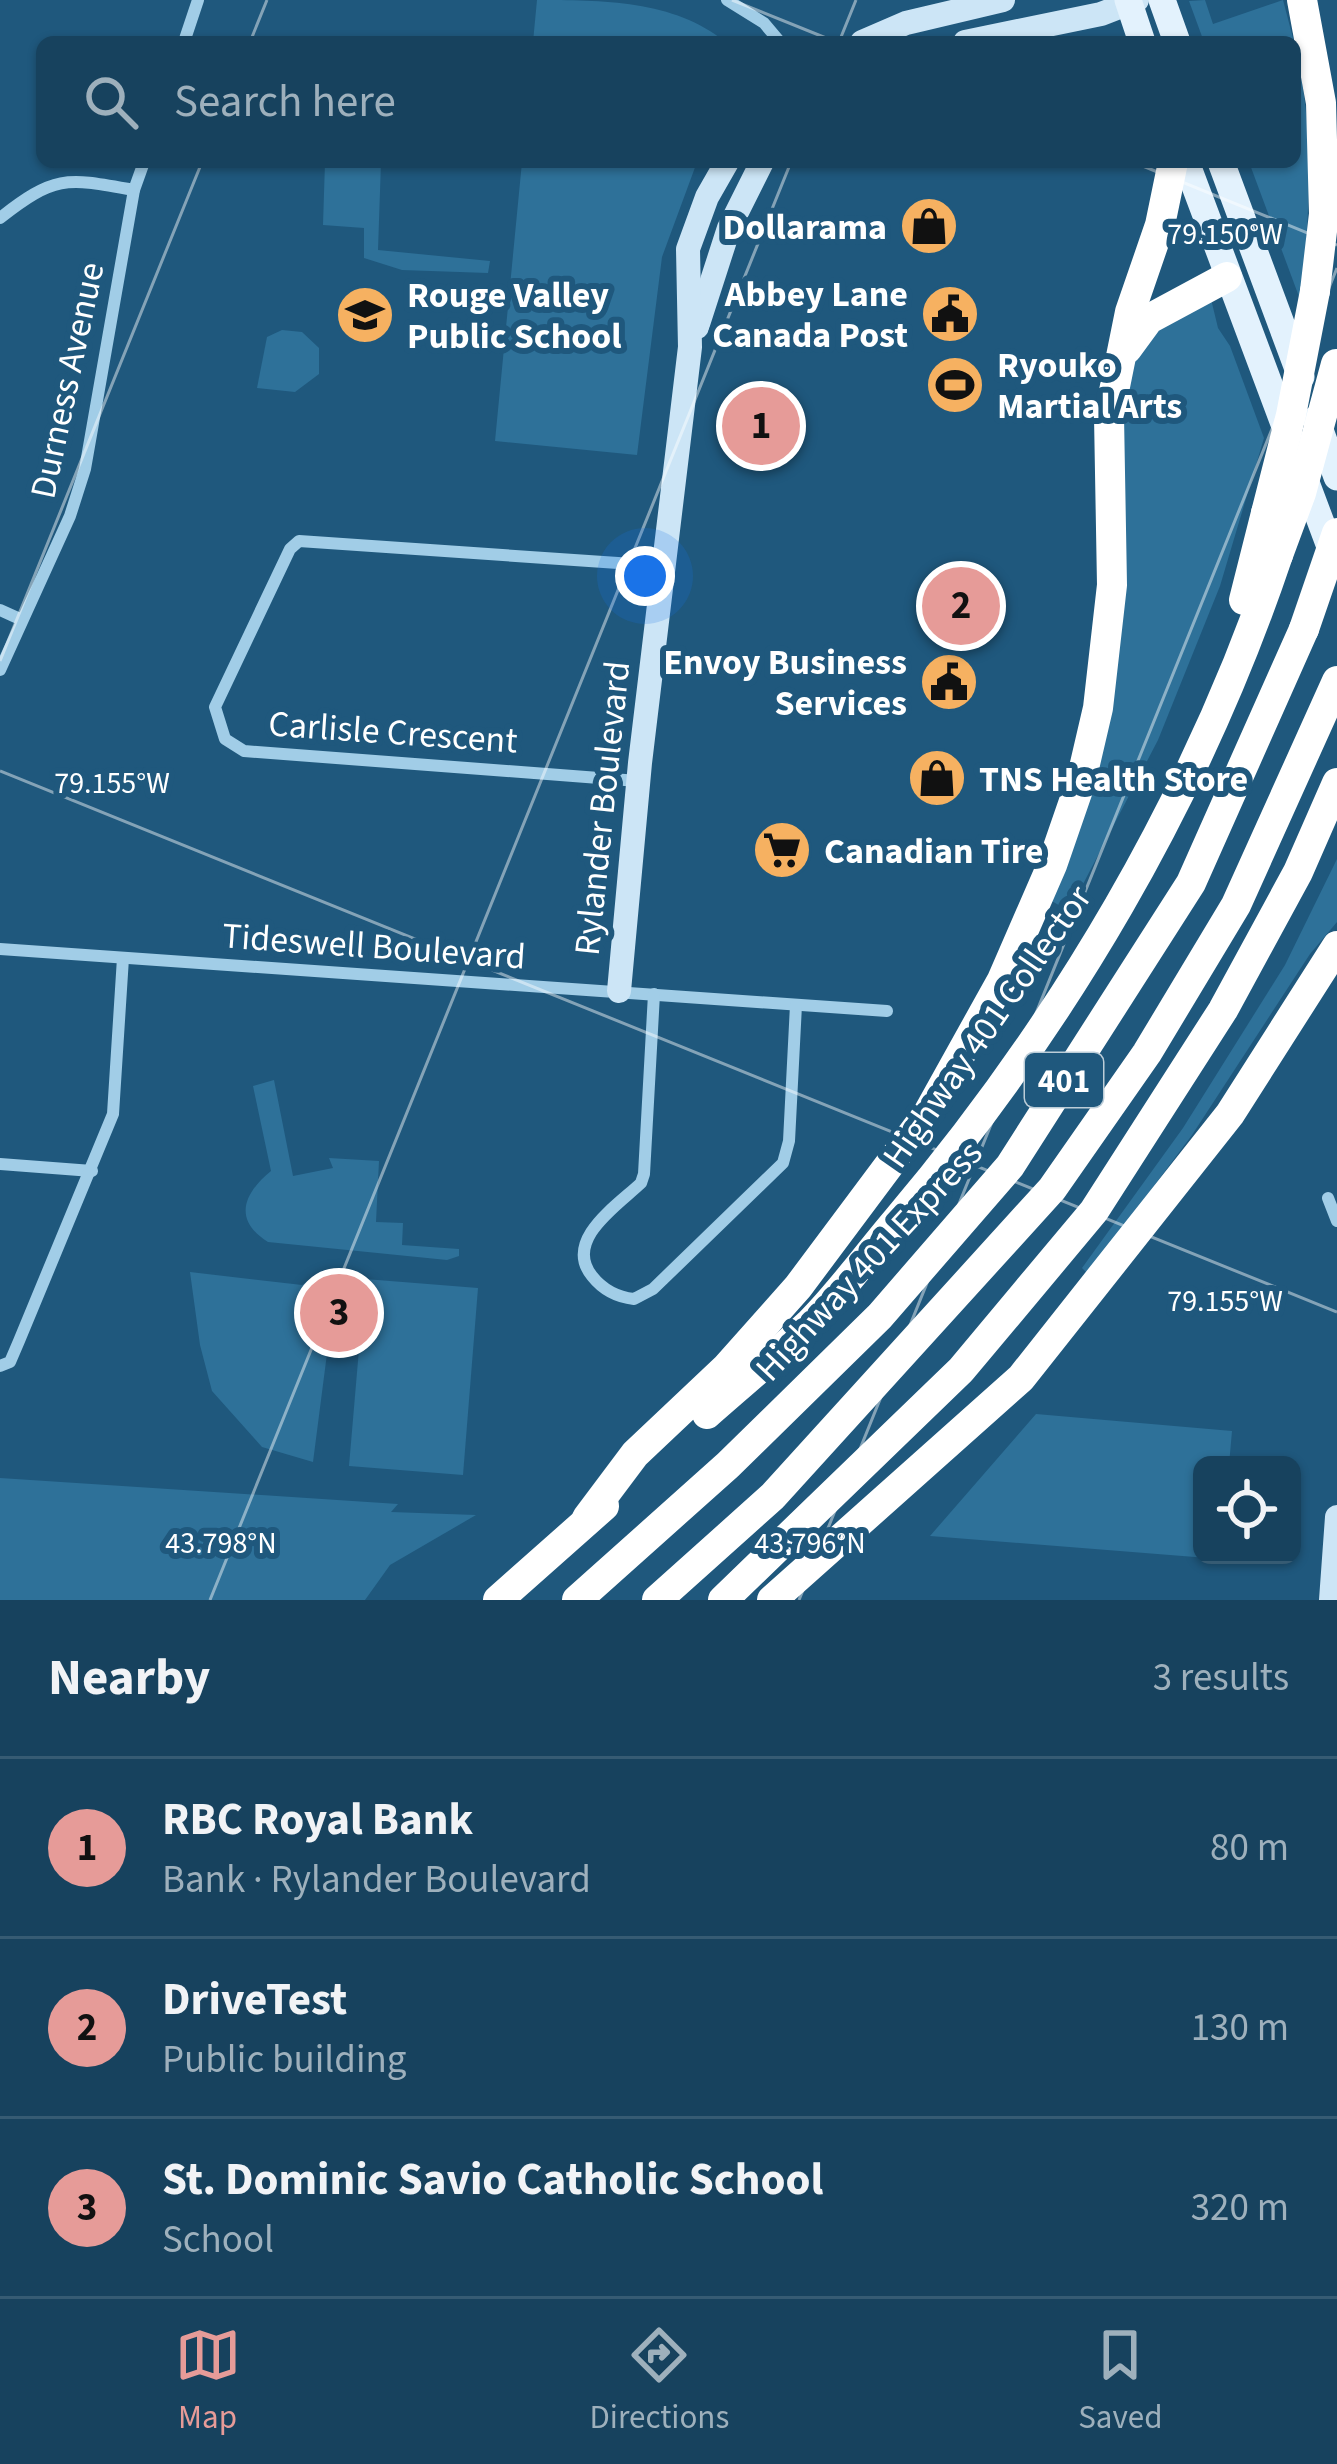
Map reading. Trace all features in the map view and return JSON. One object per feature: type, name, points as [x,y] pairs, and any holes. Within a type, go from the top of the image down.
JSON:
[{"type":"highway","points":[[1185,785],[1236,632],[1291,415],[1315,291],[1324,214],[1322,103],[1302,0]]},
{"type":"highway","points":[[587,1517],[635,1454],[727,1368],[798,1287],[928,1113],[1002,980],[1052,865],[1082,781],[1098,708],[1112,585],[1109,416],[1130,312],[1171,186],[1172,168]]},
{"type":"highway","points":[[1120,358],[1149,319],[1227,277]]},
{"type":"highway","name":"Highway 401 Collector","points":[[498,1600],[811,1322],[956,1150],[1083,968],[1185,785],[1245,652],[1300,493],[1337,362]]},
{"type":"highway","name":"Highway 401 Express","points":[[577,1600],[728,1465],[880,1316],[1010,1166],[1191,884],[1304,628],[1337,533]]},
{"type":"highway","name":"401","points":[[657,1600],[773,1496],[1052,1189],[1148,1053],[1236,905],[1335,686]]},
{"type":"highway","name":"401","points":[[723,1600],[961,1370],[1094,1211],[1223,1010],[1298,872],[1337,783]]},
{"type":"highway","points":[[772,1600],[1021,1378],[1230,1114],[1337,946]]},
{"type":"main road","points":[[1162,0],[1176,36]]},
{"type":"main road","points":[[1131,1],[1140,36]]},
{"type":"main road","points":[[1188,168],[1337,564]]},
{"type":"main road","points":[[1223,168],[1337,477]]},
{"type":"main road","points":[[1227,277],[1259,263]]},
{"type":"street","points":[[186,36],[198,0]]},
{"type":"street","points":[[727,0],[776,36]]},
{"type":"street","points":[[876,36],[907,23],[1003,0]]},
{"type":"street","points":[[994,36],[1101,14],[1131,1]]},
{"type":"street","name":"Durness Avenue","points":[[0,670],[70,516],[85,469],[134,190],[142,168]]},
{"type":"street","name":"Rylander Boulevard","points":[[619,991],[662,566],[690,346],[688,249],[724,168]]},
{"type":"street","name":"Rylander Boulevard","points":[[690,346],[729,228],[760,168]]},
{"type":"street","points":[[0,218],[34,191],[57,183],[76,180],[134,190]]},
{"type":"street","name":"Carlisle Crescent","points":[[639,782],[244,751],[225,739],[215,707],[290,549],[299,541],[662,566]]},
{"type":"street","points":[[0,610],[20,619]]},
{"type":"street","name":"Tideswell Boulevard","points":[[0,949],[886,1011]]},
{"type":"street","points":[[0,1366],[10,1361],[112,1114],[123,958]]},
{"type":"street","points":[[654,994],[644,1174],[641,1183],[593,1228],[584,1248],[587,1269],[597,1282],[609,1292],[634,1299],[653,1288],[783,1163],[789,1142],[796,1004]]},
{"type":"street","points":[[0,1164],[92,1171]]},
{"type":"street","points":[[1328,1198],[1337,1222]]},
{"type":"street","points":[[1331,1600],[1337,1517]]},
{"type":"shaded area","points":[[537,0],[636,5],[683,18],[716,36],[534,36]]},
{"type":"shaded area","points":[[1205,0],[1213,24],[1283,0],[1292,36],[1202,36],[1189,1]]},
{"type":"shaded area","points":[[1301,74],[1308,206],[1301,302],[1251,168],[1301,168]]},
{"type":"shaded area","points":[[325,168],[381,168],[378,250],[490,261],[488,273],[402,270],[364,258],[364,228],[323,225]]},
{"type":"shaded area","points":[[521,168],[695,168],[662,257],[637,455],[495,441]]},
{"type":"shaded area","points":[[1211,299],[1218,328],[1230,346],[1264,438],[1220,586],[1158,740],[1069,911],[1050,900],[1093,771],[1120,419],[1139,340]]},
{"type":"shaded area","points":[[282,330],[302,332],[319,348],[319,374],[295,392],[257,388],[267,337]]},
{"type":"shaded area","points":[[1337,859],[1337,922],[1310,954],[1192,1135],[1088,1274],[1082,1268],[1183,1128],[1285,965]]},
{"type":"shaded area","points":[[274,1080],[293,1176],[333,1168],[329,1158],[379,1161],[376,1222],[403,1223],[402,1245],[459,1249],[459,1256],[447,1260],[268,1242],[257,1234],[246,1207],[254,1189],[271,1171],[253,1086]]},
{"type":"shaded area","points":[[190,1272],[302,1285],[315,1276],[348,1279],[344,1306],[333,1307],[313,1462],[262,1447],[212,1391]]},
{"type":"shaded area","points":[[365,1279],[478,1288],[463,1475],[349,1466]]},
{"type":"shaded area","points":[[1036,1414],[1232,1431],[1230,1456],[1193,1456],[1193,1557],[930,1536]]},
{"type":"shaded area","points":[[0,1478],[398,1504],[391,1512],[476,1515],[390,1565],[365,1600],[0,1600]]},
{"type":"place","name":"Dollarama","points":[[929,226]]},
{"type":"place","name":"Abbey Lane Canada Post","points":[[950,314]]},
{"type":"place","name":"Rouge Valley Public School","points":[[365,315]]},
{"type":"place","name":"Ryouko Martial Arts","points":[[955,385]]},
{"type":"place","name":"RBC Royal Bank","points":[[761,426]]},
{"type":"place","name":"DriveTest","points":[[961,606]]},
{"type":"place","name":"Envoy Business Services","points":[[949,682]]},
{"type":"place","name":"TNS Health Store","points":[[937,778]]},
{"type":"place","name":"Canadian Tire","points":[[782,850]]},
{"type":"place","name":"St. Dominic Savio Catholic School","points":[[339,1313]]}]
